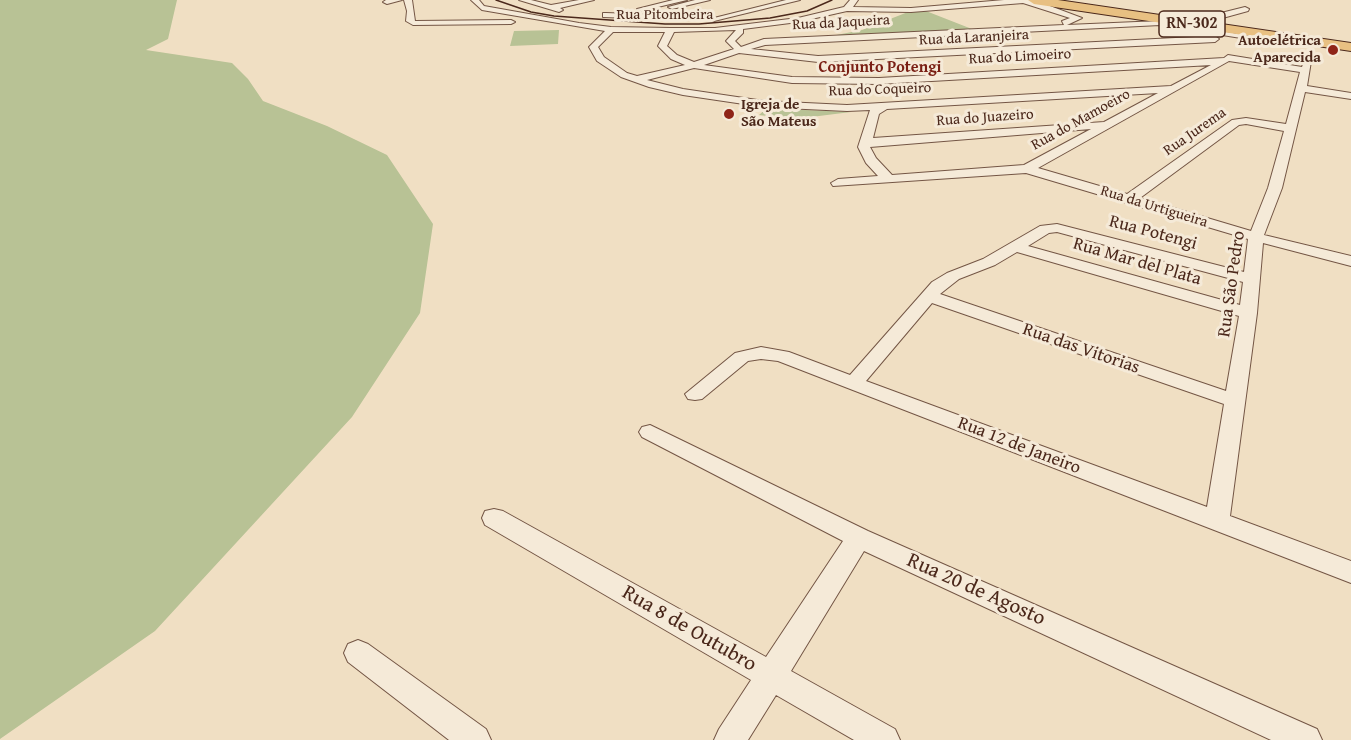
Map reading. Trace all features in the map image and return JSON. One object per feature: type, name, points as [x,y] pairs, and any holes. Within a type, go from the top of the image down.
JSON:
[{"type":"main road","name":"RN-302","points":[[1029,0],[1351,46]]},
{"type":"main road","name":"RN-302","points":[[1055,0],[1216,26],[1241,35],[1351,46]]},
{"type":"main road","points":[[1107,11],[1167,17]]},
{"type":"street","points":[[387,2],[398,0]]},
{"type":"street","points":[[408,0],[411,11],[410,21],[417,23],[561,22]]},
{"type":"street","points":[[474,22],[482,8],[475,0]]},
{"type":"street","points":[[523,0],[549,8],[579,13]]},
{"type":"street","points":[[549,8],[590,0]]},
{"type":"street","points":[[611,16],[683,0]]},
{"type":"street","points":[[634,16],[706,0]]},
{"type":"street","points":[[600,15],[705,19],[796,0]]},
{"type":"street","points":[[847,9],[854,0]]},
{"type":"street","points":[[888,20],[911,10],[1029,0],[1078,18],[1050,28],[1010,50],[874,112],[864,147],[870,160],[888,179]]},
{"type":"street","points":[[976,5],[996,11]]},
{"type":"street","name":"Rua Pitombeira","points":[[482,8],[611,28],[671,30],[737,30],[847,9],[911,10]]},
{"type":"street","points":[[926,9],[946,16]]},
{"type":"street","points":[[1216,26],[1216,17],[1245,9]]},
{"type":"street","points":[[1026,21],[1050,28]]},
{"type":"street","name":"Rua da Jaqueira","points":[[636,80],[694,65],[764,42],[1163,23],[1241,35]]},
{"type":"street","points":[[966,24],[987,31]]},
{"type":"street","points":[[802,40],[868,26]]},
{"type":"street","name":"Rua do Coqueiro","points":[[611,28],[597,40],[593,47],[595,53],[614,70],[636,80],[715,98],[764,104],[847,108],[1173,89]]},
{"type":"street","name":"Rua do Limoeiro","points":[[671,30],[663,42],[665,51],[694,65],[766,78],[818,81],[950,76],[1226,59],[1306,63]]},
{"type":"street","points":[[741,51],[730,41],[737,30],[764,42]]},
{"type":"street","points":[[1226,59],[1241,35]]},
{"type":"street","name":"Rua da Laranjeira","points":[[741,51],[818,59],[1010,50],[1241,35]]},
{"type":"street","name":"Rua do Mamoeiro","points":[[838,183],[1027,169],[1226,59]]},
{"type":"street","name":"Rua São Pedro","points":[[1217,522],[1248,313],[1256,237],[1275,188],[1306,63]]},
{"type":"street","points":[[1300,88],[1351,96]]},
{"type":"street","name":"Rua Jurema","points":[[1130,199],[1236,122],[1246,121],[1289,128]]},
{"type":"street","name":"Rua do Juazeiro","points":[[865,142],[1108,125]]},
{"type":"street","name":"Rua da Urtigueira","points":[[1027,169],[1256,237],[1351,261]]},
{"type":"street","name":"Rua Potengi","points":[[1016,248],[1045,229],[1065,230],[1251,279]]},
{"type":"street","points":[[854,383],[938,286],[953,276],[1016,248]]},
{"type":"street","name":"Rua Mar del Plata","points":[[1016,248],[1248,313]]},
{"type":"street","name":"Rua das Vitorias","points":[[928,297],[1235,401]]},
{"type":"street","name":"Rua 12 de Janeiro","points":[[694,394],[742,357],[761,352],[782,356],[1351,572]]},
{"type":"street","name":"Rua 20 de Agosto","points":[[650,432],[859,538],[1305,740]]},
{"type":"street","name":"Rua 8 de Outubro","points":[[494,518],[884,740]]},
{"type":"street","points":[[730,740],[859,538]]},
{"type":"street","points":[[358,652],[475,740]]},
{"type":"green space","points":[[0,0],[177,0],[168,39],[146,50],[232,63],[248,79],[263,101],[327,126],[387,155],[433,224],[420,313],[352,417],[155,631],[0,739]]},
{"type":"green space","points":[[926,11],[977,31],[821,38],[862,30],[908,12]]},
{"type":"green space","points":[[559,30],[558,44],[510,46],[514,31]]},
{"type":"green space","points":[[768,107],[851,112],[795,119],[759,115]]},
{"type":"tram line","points":[[496,0],[531,12],[554,16],[665,24],[699,24],[770,18],[807,11],[832,0]]},
{"type":"place","name":"Autoelétrica Aparecida","points":[[1333,50]]},
{"type":"place","name":"Igreja de São Mateus","points":[[729,114]]},
{"type":"district","name":"Conjunto Potengi","points":[[880,68]]}]
